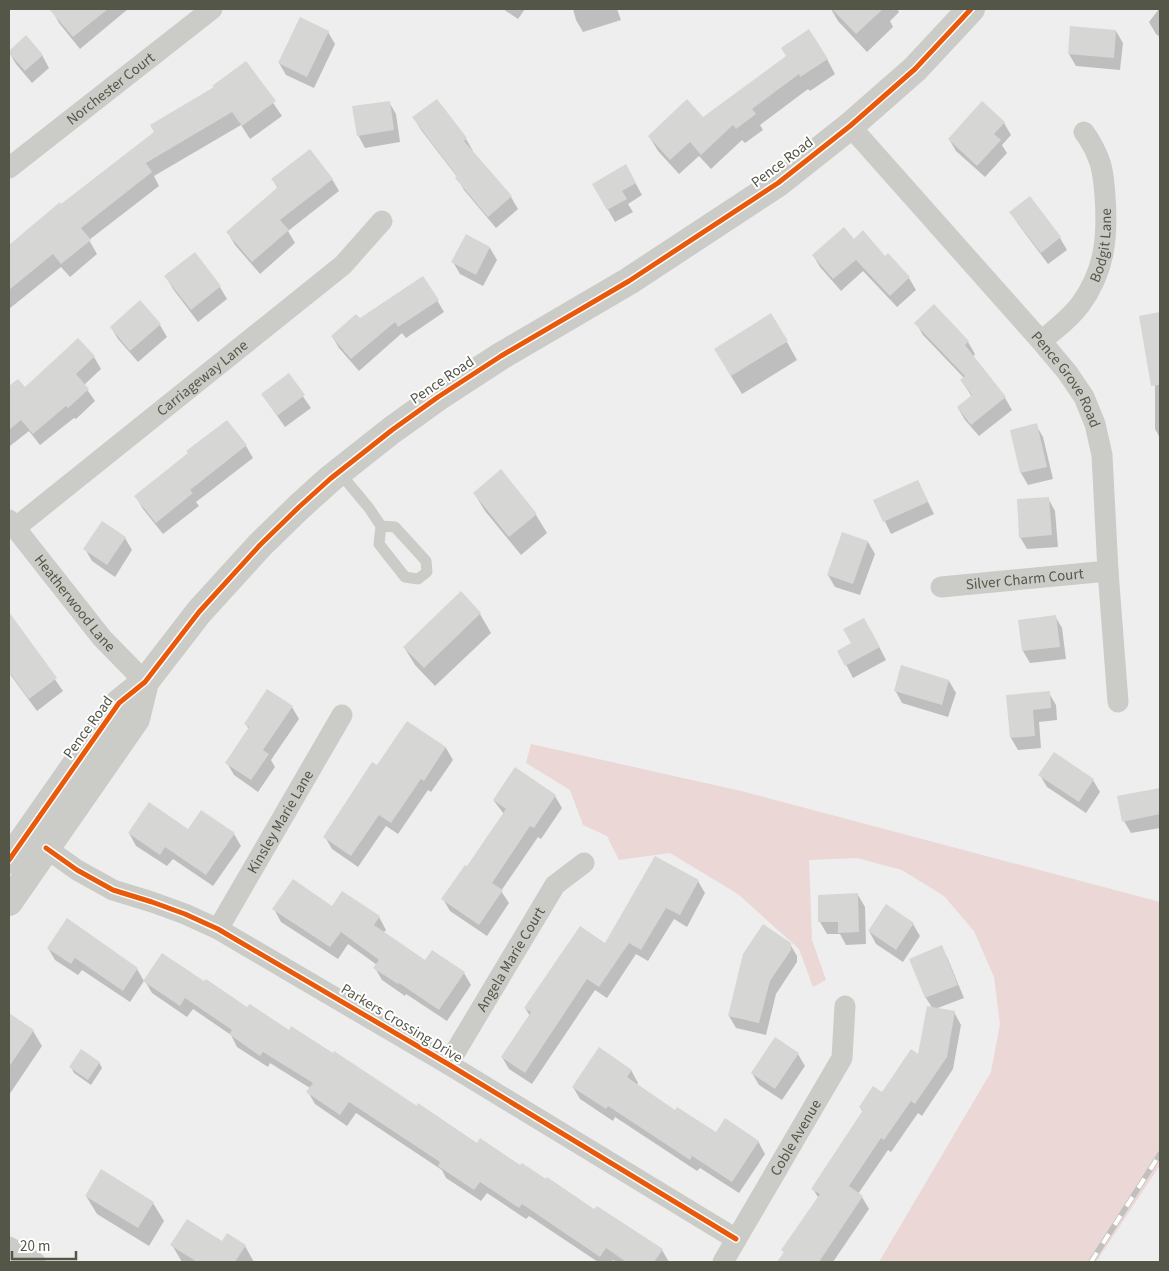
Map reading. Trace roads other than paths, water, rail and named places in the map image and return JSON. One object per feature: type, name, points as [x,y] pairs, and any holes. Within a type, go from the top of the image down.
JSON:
[{"type":"street","name":"Norchester Court","points":[[9,168],[212,9]]},
{"type":"street","name":"Pence Road","points":[[9,860],[119,703],[145,682],[199,612],[260,545],[298,507],[392,430],[438,397],[501,356],[629,281],[778,183],[850,126],[915,69],[971,9]]},
{"type":"street","name":"Pence Grove Road","points":[[850,126],[1041,341],[1084,397],[1095,424],[1102,455],[1108,571],[1118,702]]},
{"type":"street","name":"Bodgit Lane","points":[[1041,341],[1063,323],[1079,306],[1092,286],[1106,244],[1104,182],[1098,156],[1084,132]]},
{"type":"street","name":"Carriageway Lane","points":[[12,524],[343,265],[382,221]]},
{"type":"street","name":"Heatherwood Lane","points":[[12,524],[102,638],[145,682]]},
{"type":"street","name":"Silver Charm Court","points":[[941,587],[1108,571]]},
{"type":"street","name":"Pence Road","points":[[9,902],[136,719],[145,682]]},
{"type":"street","name":"Kinsley Marie Lane","points":[[218,929],[342,715]]},
{"type":"street","name":"Parkers Crossing Drive","points":[[46,848],[77,870],[112,890],[185,914],[218,929],[448,1064],[736,1239]]},
{"type":"street","name":"Angela Marie Court","points":[[448,1064],[555,886],[584,863]]},
{"type":"street","name":"Coble Avenue","points":[[723,1262],[842,1058],[845,1006]]},
{"type":"street","points":[[9,1247],[35,1262]]},
{"type":"lane","points":[[339,472],[369,508],[381,526],[379,544],[405,577],[418,579],[427,572],[426,561],[395,527],[381,526]]},
{"type":"railway","points":[[1091,1262],[1160,1154]]}]
